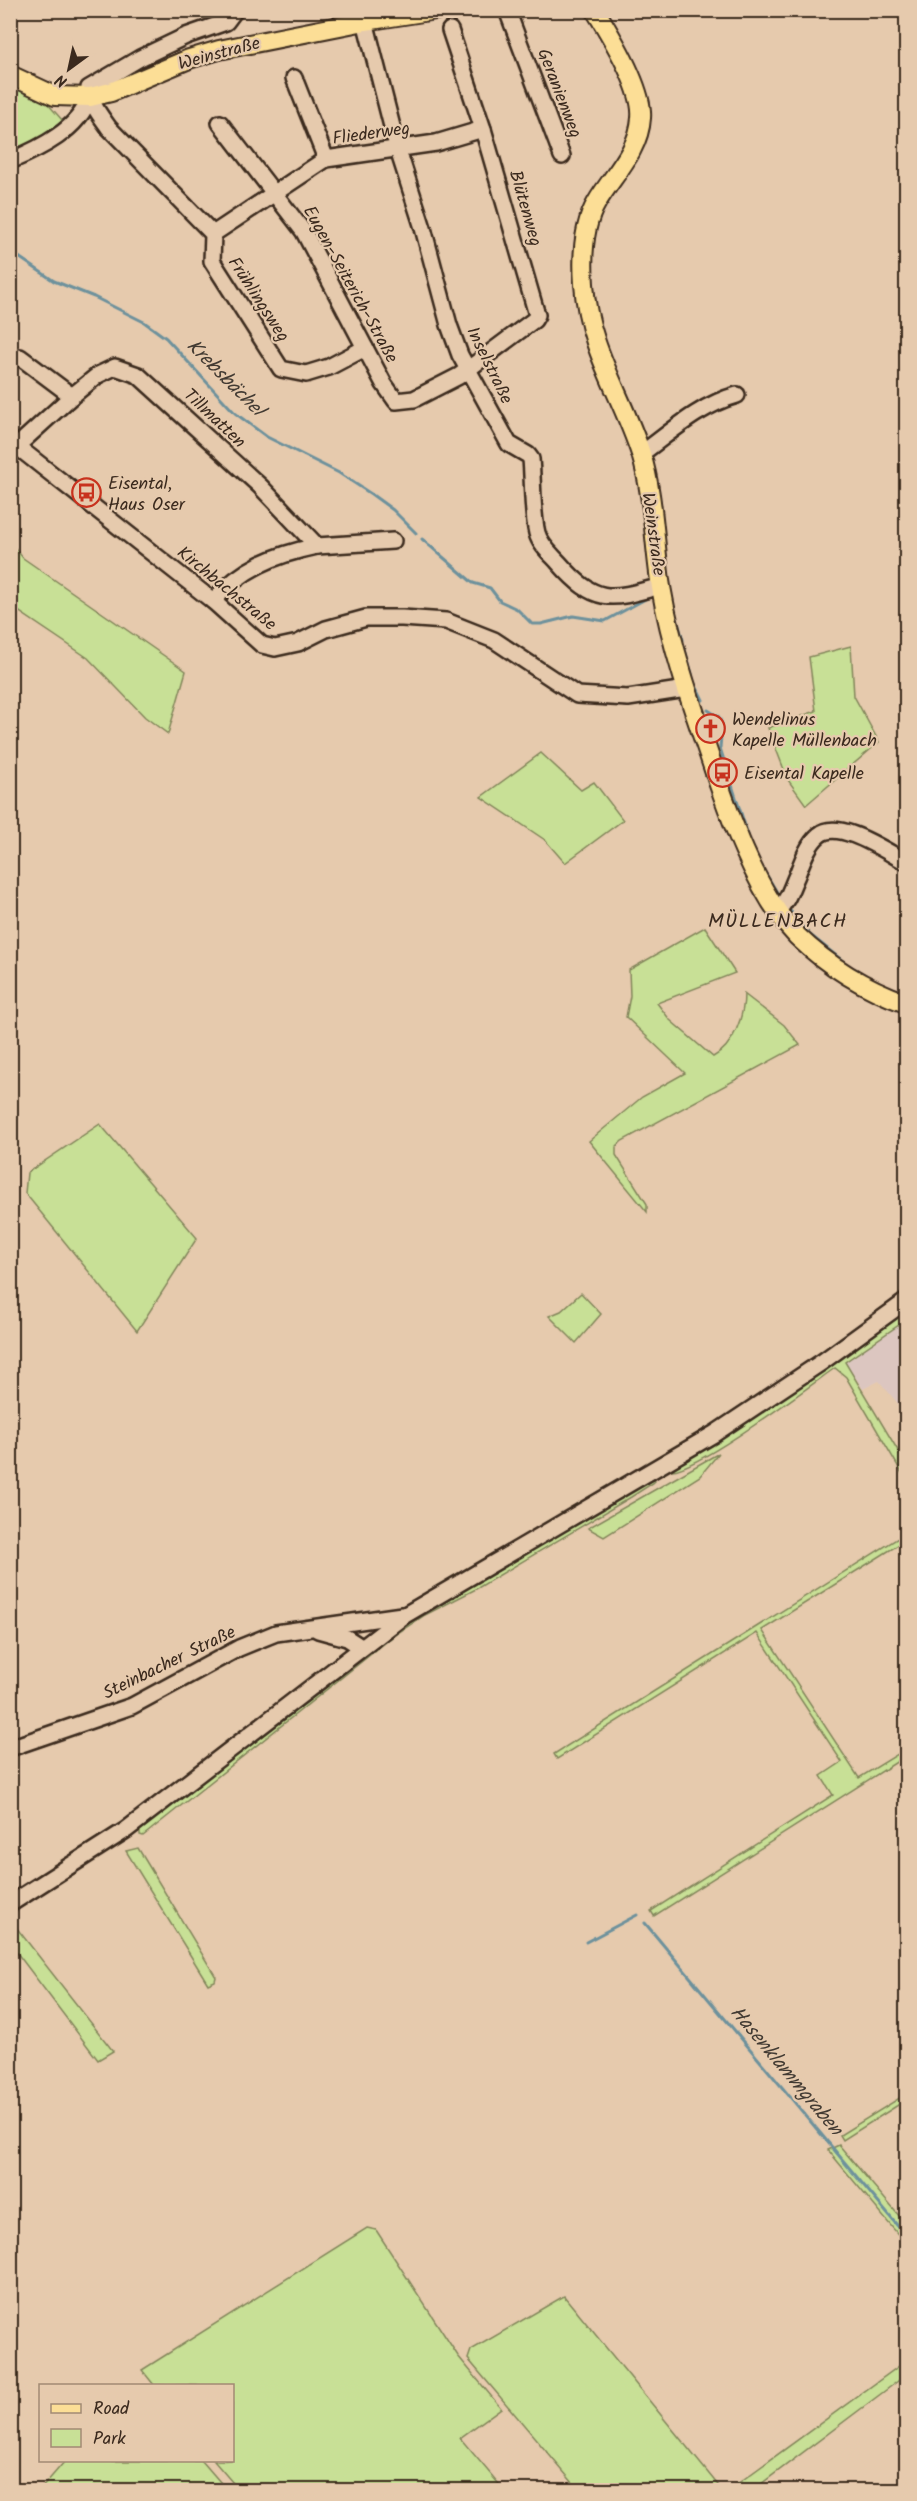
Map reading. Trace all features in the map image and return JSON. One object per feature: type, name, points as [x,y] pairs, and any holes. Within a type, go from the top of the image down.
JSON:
[{"type":"main road","name":"Weinstraße","points":[[10,75],[55,96],[90,97],[111,92],[189,59],[219,50],[365,21],[436,10]]},
{"type":"main road","name":"Weinstraße","points":[[595,10],[611,36],[639,98],[642,116],[638,136],[596,204],[588,225],[584,265],[586,313],[594,342],[641,454],[669,630],[686,689],[737,834],[782,906],[796,935],[856,981],[906,1003]]},
{"type":"street","points":[[213,234],[109,128],[96,111],[89,88],[140,58],[186,36],[225,22],[235,10]]},
{"type":"street","name":"Geranienweg","points":[[507,10],[562,156]]},
{"type":"street","name":"Inselstraße","points":[[365,21],[398,150],[423,228],[449,325],[460,354],[509,444],[531,459],[537,533],[542,544],[574,580],[584,589],[597,594],[620,597],[661,586]]},
{"type":"street","name":"Blütenweg","points":[[450,30],[483,129],[537,315],[534,320],[469,369]]},
{"type":"street","points":[[294,78],[326,159]]},
{"type":"street","points":[[10,161],[53,139],[85,112],[90,97]]},
{"type":"street","name":"Eugen-Seiterich-Straße","points":[[220,123],[304,232],[365,348],[396,401],[414,399],[469,369]]},
{"type":"street","name":"Fliederweg","points":[[213,234],[326,159],[436,143],[483,129]]},
{"type":"street","name":"Frühlingsweg","points":[[213,234],[212,261],[281,369],[306,374],[329,367],[365,348]]},
{"type":"street","points":[[20,357],[72,396]]},
{"type":"street","name":"Tillmatten","points":[[14,444],[98,375],[115,367],[138,375],[260,486],[317,546]]},
{"type":"street","points":[[641,454],[695,414],[723,399],[737,395]]},
{"type":"street","name":"Kirchbachstraße","points":[[14,444],[213,602],[262,645],[274,648],[298,643],[326,629],[366,618],[446,621],[494,640],[576,695],[628,698],[686,689]]},
{"type":"street","points":[[213,602],[227,586],[259,564],[285,553],[317,546],[393,541]]},
{"type":"street","points":[[782,906],[812,843],[819,834],[830,829],[844,830],[906,862]]},
{"type":"street","points":[[10,1904],[143,1817],[405,1615],[661,1466],[776,1394],[906,1301]]},
{"type":"street","name":"Steinbacher Straße","points":[[10,1748],[132,1706],[239,1648],[276,1633],[405,1615]]},
{"type":"street","name":"Steinbacher Straße","points":[[313,1629],[347,1638],[361,1647]]},
{"type":"shaded area","points":[[906,1320],[906,1413],[879,1381],[863,1389],[845,1362]]},
{"type":"green space","points":[[11,83],[47,103],[63,121],[25,151],[11,157]]},
{"type":"green space","points":[[11,543],[23,558],[186,671],[168,734],[145,717],[88,658],[11,606]]},
{"type":"green space","points":[[851,646],[854,696],[879,742],[806,805],[788,780],[768,728],[816,711],[809,657]]},
{"type":"green space","points":[[541,753],[581,790],[594,782],[623,820],[565,863],[545,840],[481,797]]},
{"type":"green space","points":[[705,927],[735,973],[657,1003],[670,1020],[713,1057],[727,1046],[736,1030],[742,1012],[744,994],[784,1025],[800,1045],[622,1141],[616,1147],[616,1155],[647,1204],[647,1212],[589,1141],[642,1097],[685,1073],[626,1017],[630,996],[629,970]]},
{"type":"green space","points":[[100,1124],[197,1238],[137,1331],[25,1193],[27,1173]]},
{"type":"green space","points":[[581,1293],[601,1314],[576,1343],[549,1316],[561,1311]]},
{"type":"green space","points":[[906,1310],[906,1320],[845,1362],[906,1464],[906,1480],[846,1377],[835,1368],[728,1442],[686,1466],[672,1470],[673,1465]]},
{"type":"green space","points":[[719,1453],[700,1476],[604,1537],[588,1528]]},
{"type":"green space","points":[[651,1477],[655,1481],[653,1483],[631,1497],[476,1589],[425,1615],[395,1635],[143,1836],[140,1835],[140,1829],[398,1627]]},
{"type":"green space","points":[[906,1533],[906,1540],[762,1630],[859,1778],[906,1749],[906,1756],[654,1916],[651,1911],[833,1795],[821,1776],[842,1762],[757,1633],[557,1759],[554,1754]]},
{"type":"green space","points":[[138,1848],[216,1977],[215,1981],[208,1984],[126,1851]]},
{"type":"green space","points":[[11,1922],[113,2051],[98,2060],[11,1945]]},
{"type":"green space","points":[[906,2094],[906,2100],[843,2140],[840,2135]]},
{"type":"green space","points":[[839,2145],[906,2224],[906,2244],[828,2150]]},
{"type":"green space","points":[[367,2228],[376,2230],[458,2356],[501,2408],[460,2438],[504,2490],[239,2490],[215,2462],[234,2462],[234,2384],[153,2384],[142,2370]]},
{"type":"green space","points":[[564,2296],[722,2490],[579,2490],[468,2359],[471,2350]]},
{"type":"green space","points":[[906,2361],[906,2375],[753,2490],[729,2490]]},
{"type":"green space","points":[[64,2462],[203,2462],[227,2490],[40,2490]]},
{"type":"waterway","name":"Krebsbächel","points":[[10,251],[54,281],[94,297],[144,322],[166,338],[235,413],[267,437],[339,473],[371,494],[393,510],[416,533]]},
{"type":"waterway","name":"Krebsbächel","points":[[422,539],[473,583],[490,588],[500,601],[517,609],[532,624],[573,616],[605,621],[651,596]]},
{"type":"waterway","name":"Krebsbächel","points":[[677,619],[683,640]]},
{"type":"waterway","name":"Krebsbächel","points":[[685,650],[692,674]]},
{"type":"waterway","name":"Krebsbächel","points":[[695,684],[703,700]]},
{"type":"waterway","name":"Krebsbächel","points":[[708,710],[719,717],[722,724],[720,748],[748,835]]},
{"type":"waterway","name":"Krebsbächel","points":[[766,874],[781,899]]},
{"type":"waterway","name":"Krebsbächel","points":[[787,907],[809,934],[849,966]]},
{"type":"waterway","name":"Hasenklammgraben","points":[[586,1942],[637,1915]]},
{"type":"waterway","name":"Hasenklammgraben","points":[[645,1923],[906,2236]]},
{"type":"place","name":"Eisental, Haus Oser","points":[[87,493]]},
{"type":"place","name":"Wendelinus Kapelle Müllenbach","points":[[711,729]]},
{"type":"place","name":"Eisental Kapelle","points":[[723,773]]},
{"type":"district","name":"MÜLLENBACH","points":[[778,920]]}]
